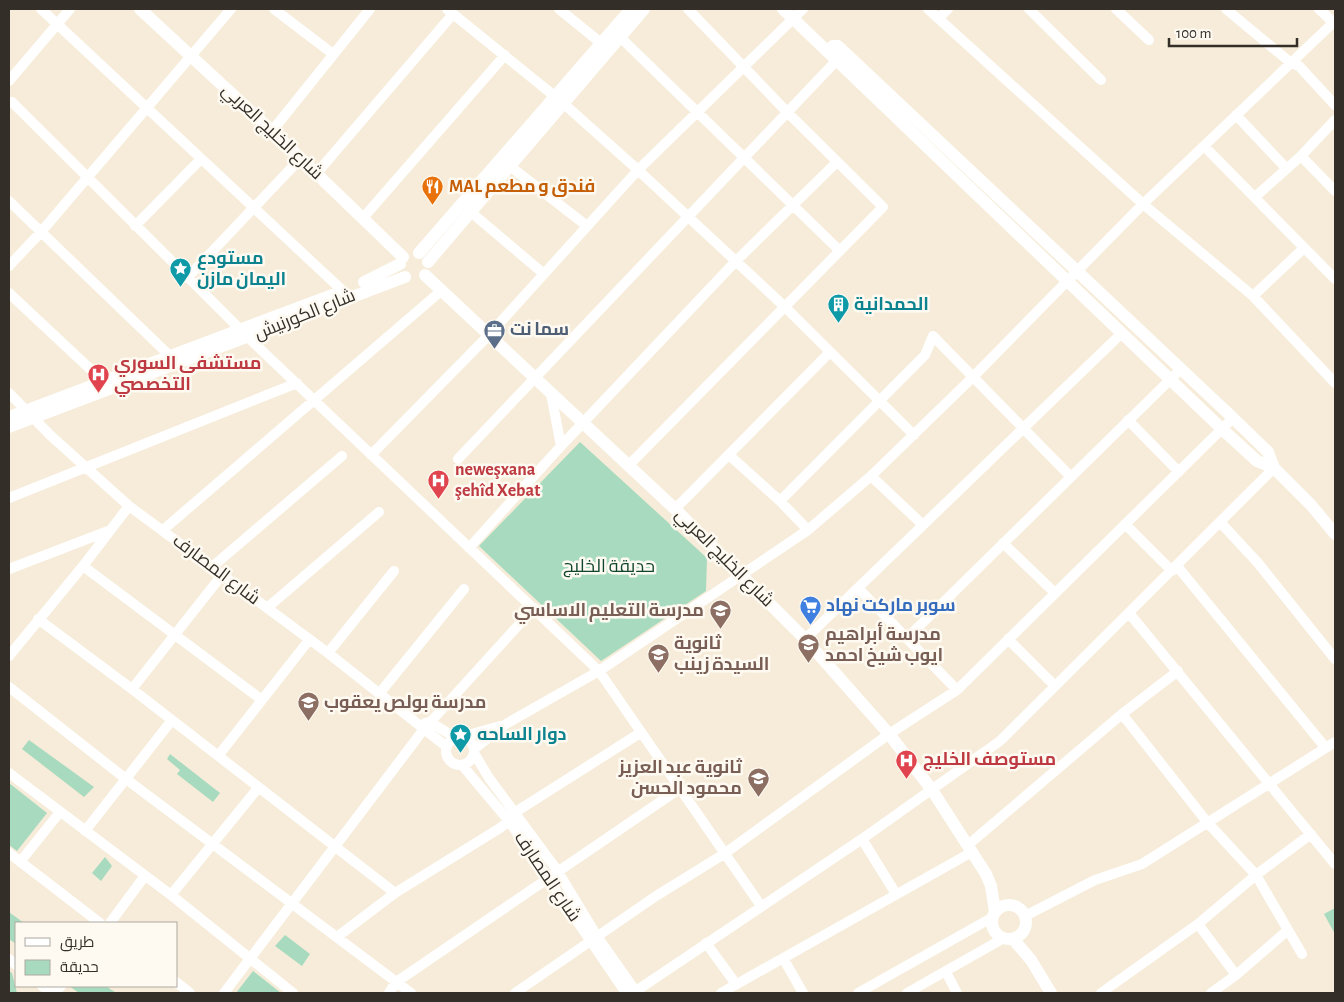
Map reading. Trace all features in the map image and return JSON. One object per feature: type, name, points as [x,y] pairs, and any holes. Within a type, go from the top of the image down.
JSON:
[{"type":"street","points":[[41,9],[344,291]]},
{"type":"street","points":[[9,81],[70,9]]},
{"type":"street","name":"شارع الخليج العربي","points":[[140,9],[363,218],[403,266]]},
{"type":"street","points":[[9,266],[41,232],[231,9]]},
{"type":"street","points":[[274,9],[333,54]]},
{"type":"street","points":[[272,131],[370,9]]},
{"type":"street","points":[[559,9],[602,43]]},
{"type":"street","points":[[423,258],[472,213],[511,166],[602,43],[631,9]]},
{"type":"street","points":[[423,258],[410,252],[403,266],[416,280],[425,275],[423,258],[559,99],[620,38],[644,9]]},
{"type":"street","points":[[628,466],[884,206],[787,112],[688,9]]},
{"type":"street","points":[[783,9],[798,13],[832,55],[1222,429],[1257,461],[1274,468],[1311,505],[1335,534]]},
{"type":"street","points":[[928,9],[1143,204],[1253,296],[1334,380]]},
{"type":"street","points":[[939,18],[948,9]]},
{"type":"street","points":[[1029,9],[1101,80]]},
{"type":"street","points":[[1116,9],[1149,40]]},
{"type":"street","points":[[1226,9],[1291,63],[1299,66],[1335,105]]},
{"type":"street","points":[[427,726],[447,747],[449,760],[462,765],[470,761],[474,751],[506,724],[599,672],[808,530],[871,476],[973,377],[1143,204],[1335,22],[1319,9]]},
{"type":"street","points":[[316,174],[450,11],[559,99],[638,170],[784,307],[914,434]]},
{"type":"street","points":[[371,455],[488,335],[638,170],[798,13]]},
{"type":"street","points":[[620,38],[840,250]]},
{"type":"street","points":[[458,459],[787,112],[832,55],[833,46],[838,46],[1233,418],[1268,452],[1274,468]]},
{"type":"street","points":[[363,218],[504,55]]},
{"type":"street","points":[[9,86],[12,93],[10,104],[371,455],[534,608],[599,672],[761,906]]},
{"type":"street","points":[[1236,116],[1286,168]]},
{"type":"street","points":[[1255,197],[1301,156],[1335,120]]},
{"type":"street","points":[[1204,146],[1335,279]]},
{"type":"street","points":[[1301,156],[1335,191]]},
{"type":"street","points":[[135,226],[201,159]]},
{"type":"street","points":[[188,278],[300,159]]},
{"type":"street","points":[[469,548],[561,446],[735,262],[837,162]]},
{"type":"street","points":[[511,166],[587,226]]},
{"type":"street","points":[[9,201],[170,356]]},
{"type":"street","points":[[472,213],[544,274]]},
{"type":"street","points":[[1253,296],[1304,248]]},
{"type":"street","name":"شارع الكورنيش","points":[[9,427],[29,414],[104,382],[170,356],[245,333],[403,266]]},
{"type":"street","name":"شارع الكورنيش","points":[[9,417],[29,414],[245,333],[403,266]]},
{"type":"street","name":"شارع الخليج العربي","points":[[425,275],[584,423],[741,575],[805,639],[889,734],[932,790],[986,874],[1012,906],[1018,907],[1025,922],[1039,972]]},
{"type":"street","points":[[163,530],[441,291]]},
{"type":"street","points":[[9,292],[104,382]]},
{"type":"street","points":[[805,639],[1122,333]]},
{"type":"street","points":[[780,501],[926,355],[933,336],[1071,477]]},
{"type":"street","points":[[675,510],[830,352]]},
{"type":"street","points":[[907,638],[1181,369]]},
{"type":"street","points":[[9,498],[297,383]]},
{"type":"street","name":"شارع المصارف","points":[[9,393],[85,468],[129,506],[328,653],[414,723],[427,726]]},
{"type":"street","points":[[551,394],[561,446]]},
{"type":"street","points":[[515,993],[593,939],[724,854],[889,734],[956,690],[1233,418]]},
{"type":"street","points":[[1128,420],[1179,472]]},
{"type":"street","points":[[729,455],[780,501],[808,530]]},
{"type":"street","points":[[212,567],[342,456]]},
{"type":"street","points":[[427,726],[469,741],[512,817],[557,870],[593,939],[633,993],[862,839],[1000,741],[1054,685],[1174,569],[1274,468]]},
{"type":"street","points":[[871,476],[923,525]]},
{"type":"street","points":[[9,656],[83,566],[129,506]]},
{"type":"street","points":[[267,608],[379,512]]},
{"type":"street","points":[[1220,522],[1258,563],[1335,659]]},
{"type":"street","points":[[1125,524],[1174,569],[1325,747]]},
{"type":"street","points":[[9,569],[109,530]]},
{"type":"street","points":[[1003,544],[1055,592]]},
{"type":"street","points":[[83,566],[262,700]]},
{"type":"street","points":[[328,653],[394,571]]},
{"type":"street","points":[[132,689],[222,575]]},
{"type":"street","points":[[858,588],[956,690]]},
{"type":"street","points":[[379,694],[464,589]]},
{"type":"street","points":[[224,993],[427,726],[534,608]]},
{"type":"street","points":[[1129,613],[1335,864]]},
{"type":"street","points":[[38,619],[132,689],[395,893]]},
{"type":"street","points":[[1008,639],[1054,685]]},
{"type":"street","points":[[218,756],[309,640]]},
{"type":"street","points":[[721,993],[896,894],[970,848],[1122,714],[1178,671]]},
{"type":"street","points":[[9,686],[126,779],[411,993]]},
{"type":"street","points":[[1122,714],[1207,822],[1256,875],[1302,954]]},
{"type":"street","points":[[84,831],[172,720]]},
{"type":"street","points":[[447,747],[459,738],[506,724]]},
{"type":"street","points":[[337,937],[395,893],[640,733]]},
{"type":"street","points":[[907,993],[1008,939],[1025,922],[1095,880],[1142,864],[1335,742]]},
{"type":"street","name":"شارع المصارف","points":[[462,765],[512,817],[548,877],[593,939]]},
{"type":"street","points":[[11,777],[144,877],[171,895],[293,993]]},
{"type":"street","points":[[171,895],[258,788]]},
{"type":"street","points":[[389,993],[396,982],[557,870],[679,789]]},
{"type":"street","points":[[20,862],[60,812]]},
{"type":"street","points":[[1101,993],[1198,924],[1256,875],[1311,834]]},
{"type":"street","points":[[862,839],[896,894]]},
{"type":"street","points":[[9,853],[99,922]]},
{"type":"street","name":"شارع الخليج العربي","points":[[986,874],[993,892],[994,930],[1008,939],[1039,972],[1051,993]]},
{"type":"street","points":[[111,922],[144,877]]},
{"type":"street","points":[[858,993],[1006,906],[1012,906]]},
{"type":"street","points":[[1198,924],[1236,974]]},
{"type":"street","points":[[1211,993],[1288,930]]},
{"type":"street","points":[[706,943],[736,984]]},
{"type":"street","points":[[783,958],[803,993]]},
{"type":"street","points":[[946,972],[957,993]]},
{"type":"street","points":[[178,984],[190,993]]},
{"type":"green space","name":"حديقة الخليج","points":[[580,442],[707,558],[706,591],[601,661],[479,546]]},
{"type":"green space","points":[[29,740],[94,787],[84,797],[22,749]]},
{"type":"green space","points":[[170,754],[220,793],[213,802],[177,774],[180,770],[167,759]]},
{"type":"green space","points":[[9,783],[47,813],[17,851],[9,845]]},
{"type":"green space","points":[[105,857],[112,866],[101,881],[92,873]]},
{"type":"green space","points":[[1335,908],[1335,934],[1324,914]]},
{"type":"green space","points":[[9,912],[23,922],[15,922],[15,943],[9,939]]},
{"type":"green space","points":[[285,935],[310,954],[302,966],[275,946]]},
{"type":"green space","points":[[9,971],[12,973],[17,993],[9,993]]},
{"type":"green space","points":[[253,971],[281,993],[236,993]]},
{"type":"green space","points":[[70,987],[107,987],[116,993],[79,993]]},
{"type":"place","name":"MAL فندق و مطعم","points":[[433,206]]},
{"type":"place","name":"مستودع اليمان مازن","points":[[181,288]]},
{"type":"place","name":"الحمدانية","points":[[838,324]]},
{"type":"place","name":"سما نت","points":[[494,349]]},
{"type":"place","name":"مستشفى السوري التخصصي","points":[[98,393]]},
{"type":"place","name":"neweşxana şehîd Xebat","points":[[439,499]]},
{"type":"place","name":"سوبر ماركت نهاد","points":[[810,625]]},
{"type":"place","name":"مدرسة التعليم الاساسي","points":[[720,630]]},
{"type":"place","name":"مدرسة أبراهيم ايوب شيخ احمد","points":[[809,664]]},
{"type":"place","name":"ثانوية السيدة زينب","points":[[658,673]]},
{"type":"place","name":"مدرسة بولص يعقوب","points":[[308,722]]},
{"type":"place","name":"دوار الساحه","points":[[461,754]]},
{"type":"place","name":"مستوصف الخليج","points":[[907,779]]},
{"type":"place","name":"ثانوية عبد العزيز محمود الحسن","points":[[758,797]]}]
